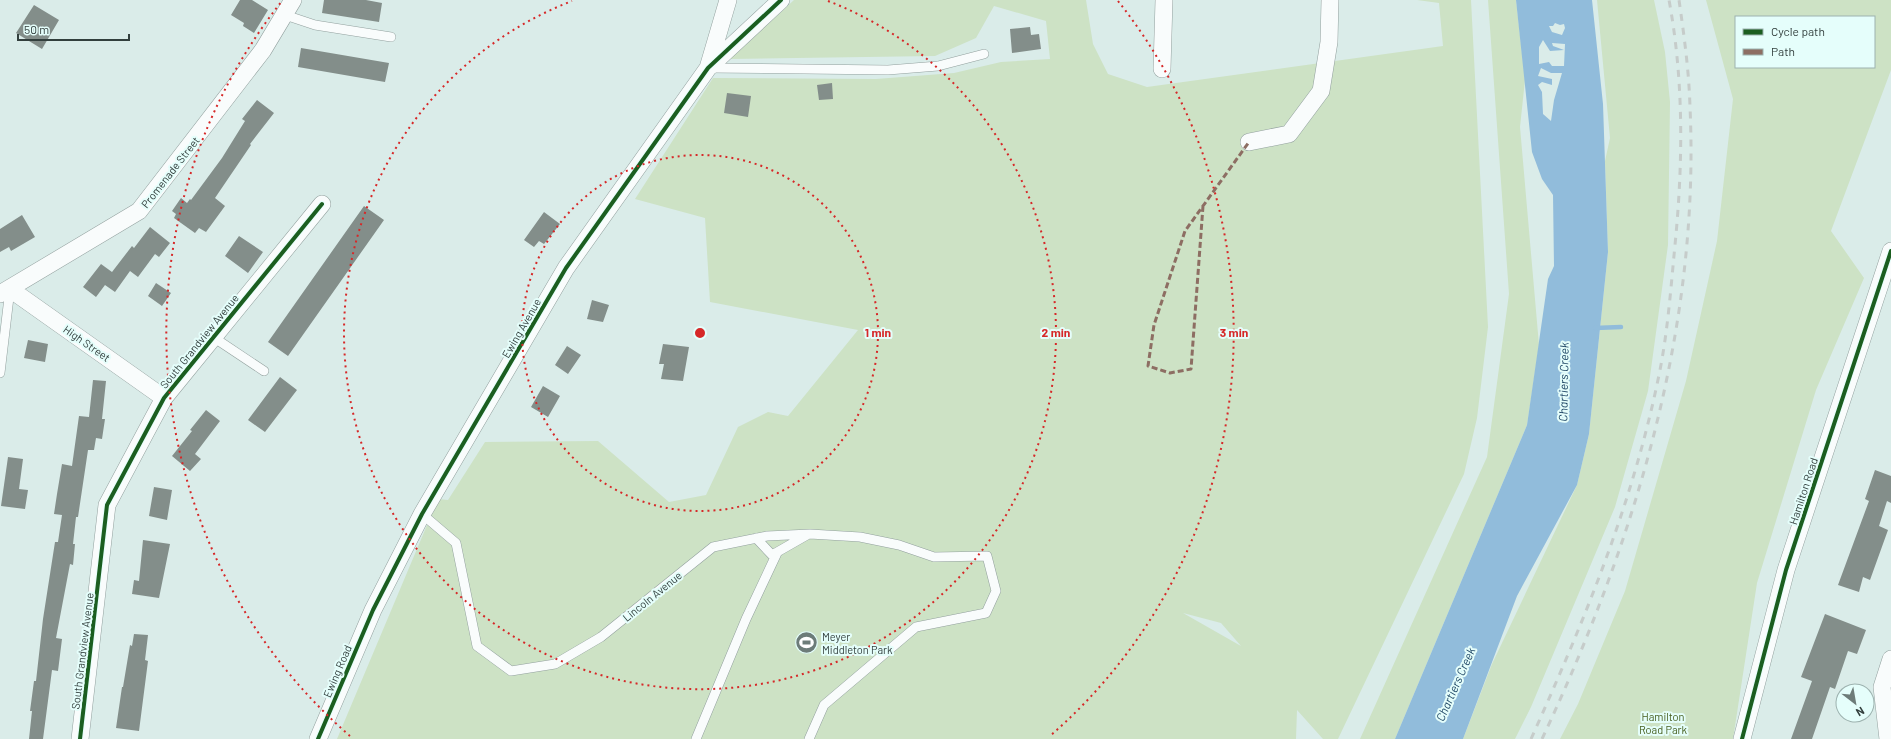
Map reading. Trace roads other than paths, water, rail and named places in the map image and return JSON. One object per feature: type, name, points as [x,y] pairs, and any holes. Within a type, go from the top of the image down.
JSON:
[{"type":"street","points":[[708,68],[728,0]]},
{"type":"street","points":[[708,68],[781,0]]},
{"type":"street","points":[[1162,69],[1164,0]]},
{"type":"street","points":[[1249,142],[1290,134],[1321,91],[1329,42],[1330,0]]},
{"type":"street","name":"Promenade Street","points":[[5,292],[139,211],[263,50],[289,7]]},
{"type":"street","name":"Ewing Avenue","points":[[373,610],[422,514],[566,268],[708,68]]},
{"type":"street","name":"South Grandview Avenue","points":[[80,739],[107,505],[164,398],[322,204]]},
{"type":"street","name":"Hamilton Road","points":[[1742,739],[1786,570],[1891,251]]},
{"type":"street","name":"High Street","points":[[5,292],[164,398]]},
{"type":"street","name":"Ewing Road","points":[[318,739],[373,610]]},
{"type":"street","points":[[1888,739],[1882,687],[1891,659]]},
{"type":"lane","points":[[289,7],[315,25],[391,37]]},
{"type":"lane","points":[[708,68],[888,70],[938,66],[984,54]]},
{"type":"lane","points":[[0,373],[5,292]]},
{"type":"lane","points":[[214,337],[264,371]]},
{"type":"lane","name":"Lincoln Avenue","points":[[422,514],[456,544],[477,646],[511,670],[555,664],[601,637],[713,547],[766,536],[810,534],[860,537],[899,545],[934,557],[987,556],[996,591],[986,613],[916,627],[824,705],[809,739]]},
{"type":"lane","points":[[756,538],[772,555],[810,534]]},
{"type":"lane","points":[[696,739],[746,619],[776,553]]},
{"type":"water","name":"Chartiers Creek","points":[[1516,0],[1592,0],[1603,104],[1608,252],[1589,434],[1577,485],[1517,596],[1463,739],[1395,739],[1527,425],[1548,279],[1554,266],[1553,195],[1542,179],[1532,152]],"holes":[[[1555,23],[1560,25],[1564,24],[1565,28],[1562,35],[1552,32],[1549,26],[1553,26]],[[1543,40],[1550,51],[1564,50],[1553,46],[1552,43],[1565,44],[1564,66],[1552,66],[1549,62],[1539,64],[1539,47]],[[1541,68],[1551,73],[1562,73],[1554,100],[1551,121],[1543,114],[1542,92],[1538,85],[1542,82],[1552,85],[1552,79],[1538,76]]]},
{"type":"waterway","points":[[1595,328],[1621,327]]},
{"type":"railway","points":[[1531,739],[1589,604],[1622,513],[1649,419],[1663,355],[1678,214],[1681,153],[1680,91],[1674,30],[1669,0]]},
{"type":"railway","points":[[1542,739],[1606,588],[1632,510],[1655,432],[1672,352],[1684,271],[1690,189],[1690,107],[1686,53],[1679,0]]},
{"type":"place","name":"Meyer Middleton Park","points":[[806,642]]},
{"type":"park label","name":"Hamilton Road Park","points":[[1663,722]]}]
